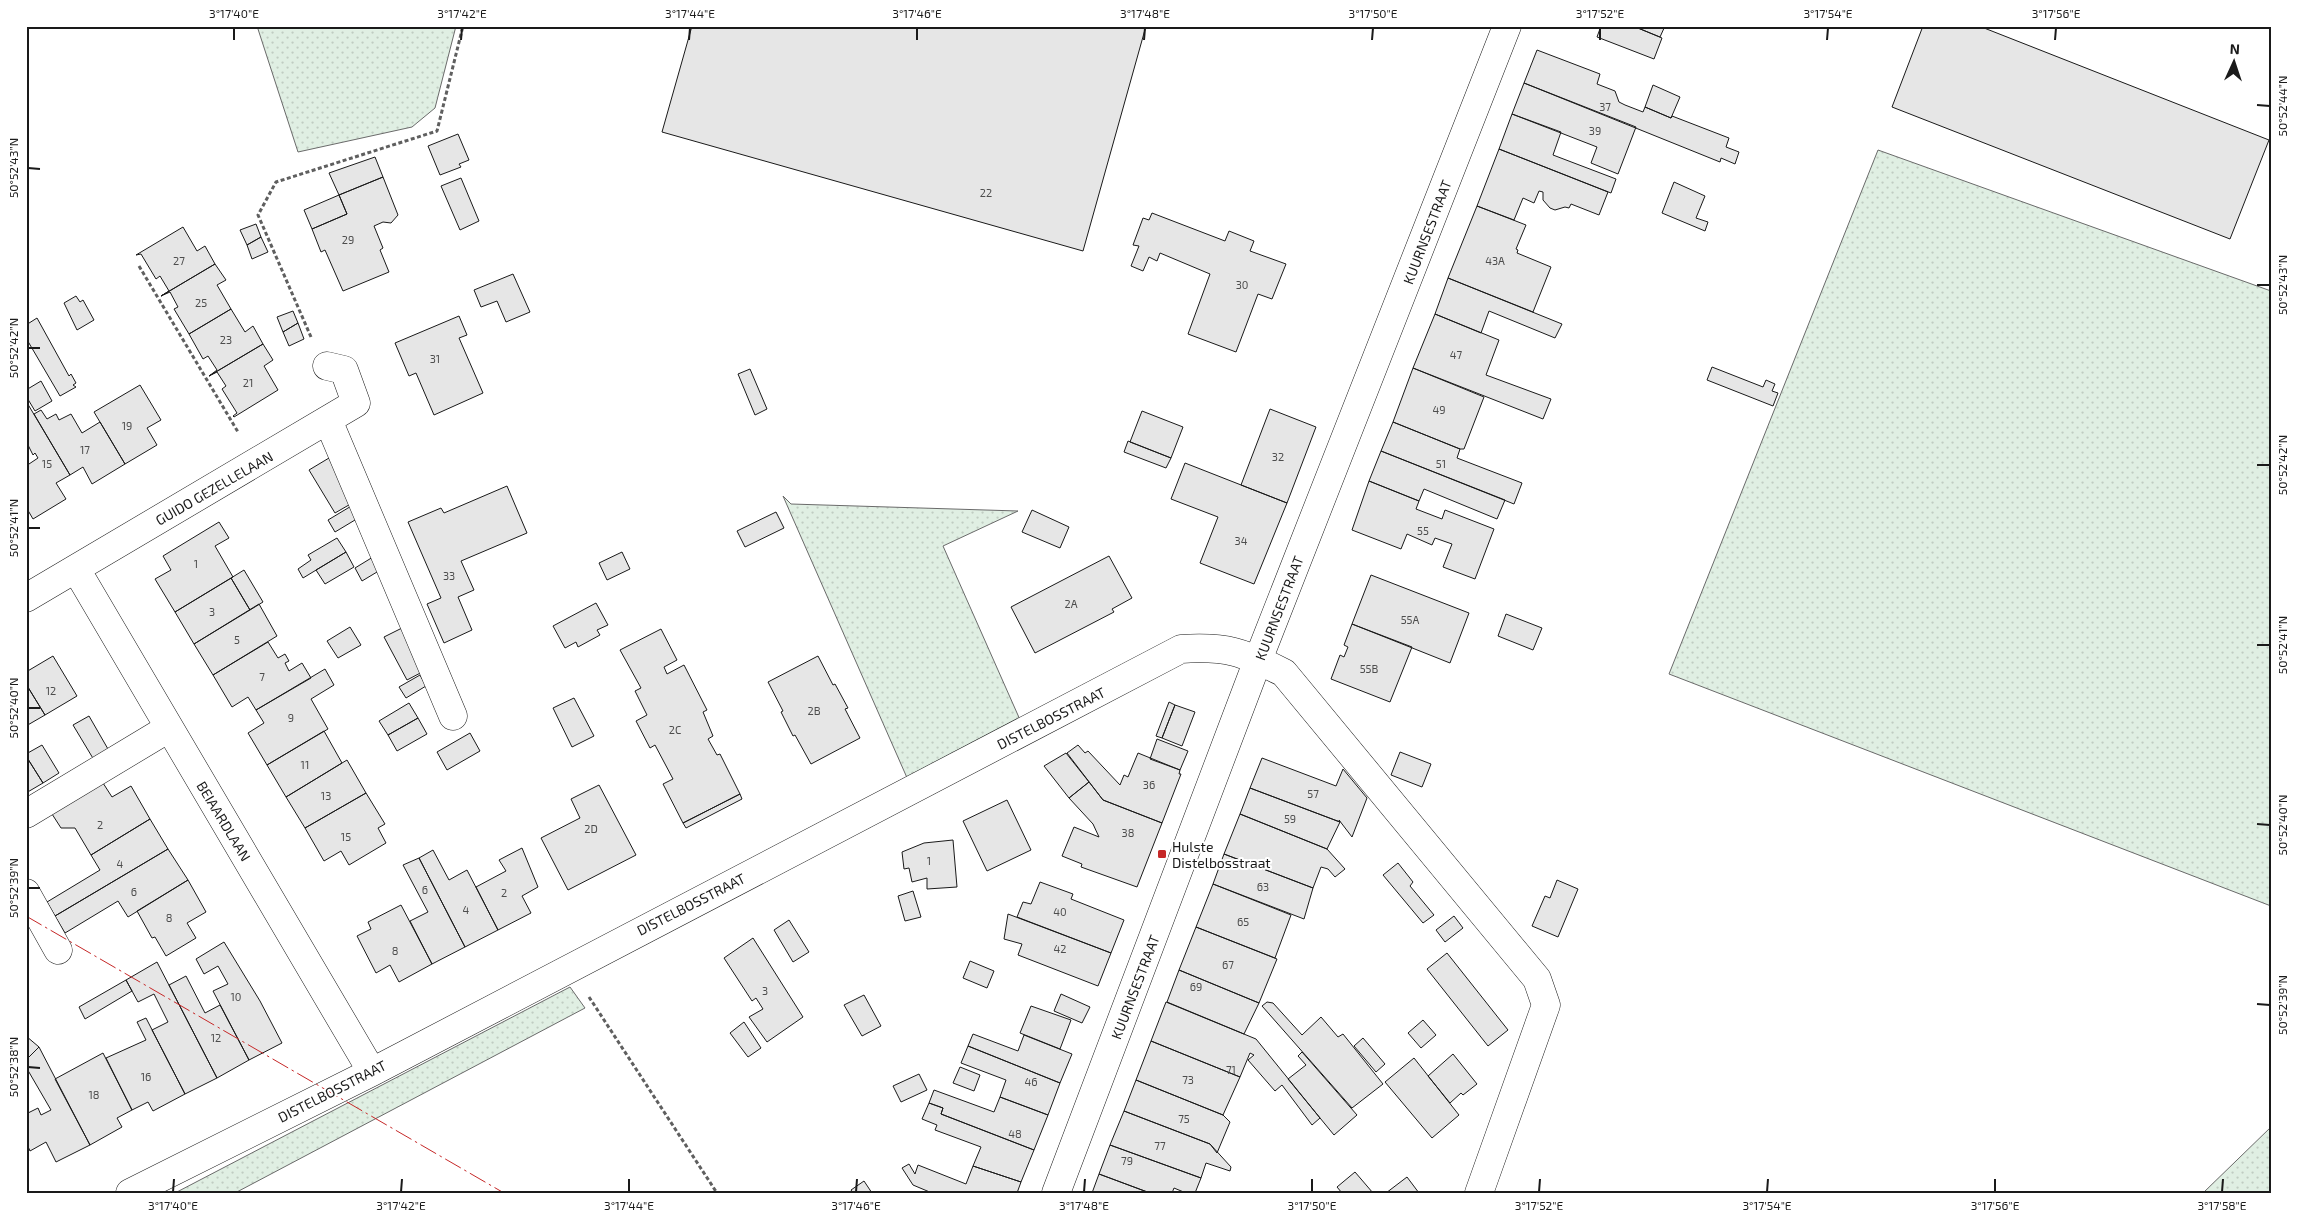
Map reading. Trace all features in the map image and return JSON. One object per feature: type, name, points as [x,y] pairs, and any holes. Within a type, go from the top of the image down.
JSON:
[{"type":"street","name":"KUURNSESTRAAT","points":[[1056,1193],[1258,660],[1507,26]]},
{"type":"street","name":"GUIDO GEZELLELAAN","points":[[26,598],[356,403],[344,370],[327,366]]},
{"type":"street","points":[[328,420],[454,716]]},
{"type":"street","name":"BEIAARDLAAN","points":[[76,569],[372,1072]]},
{"type":"street","name":"DISTELBOSSTRAAT","points":[[130,1193],[372,1072],[569,967],[1181,649],[1208,648],[1236,651],[1284,673],[1537,979],[1546,1005],[1479,1193]]},
{"type":"street","points":[[26,814],[169,728]]},
{"type":"street","points":[[26,893],[58,950]]},
{"type":"path","points":[[327,366],[319,358],[258,215],[276,182],[437,130],[463,26]]},
{"type":"path","points":[[139,266],[257,462]]},
{"type":"path","points":[[569,967],[717,1193]]},
{"type":"green space","points":[[257,26],[456,26],[435,108],[412,127],[298,152]]},
{"type":"green space","points":[[1878,150],[2271,291],[2271,906],[1669,674]]},
{"type":"green space","points":[[783,496],[791,504],[1018,511],[943,546],[1021,722],[908,780]]},
{"type":"green space","points":[[570,987],[585,1008],[235,1193],[175,1193]]},
{"type":"green space","points":[[2271,1127],[2271,1193],[2203,1193]]},
{"type":"building","points":[[692,26],[1146,26],[1083,251],[662,132]]},
{"type":"building","points":[[1601,26],[1633,26],[1662,38],[1654,59],[1597,37]]},
{"type":"building","points":[[1633,26],[1665,26],[1660,37]]},
{"type":"building","points":[[1923,26],[1979,26],[2269,140],[2230,239],[1892,107]]},
{"type":"building","points":[[1537,50],[1600,74],[1597,84],[1615,91],[1619,102],[1625,105],[1643,112],[1645,107],[1729,138],[1726,147],[1739,152],[1735,164],[1721,158],[1720,162],[1524,83]]},
{"type":"building","points":[[1524,83],[1636,127],[1618,174],[1591,163],[1597,147],[1512,114]]},
{"type":"building","points":[[1653,85],[1680,97],[1671,118],[1645,107]]},
{"type":"building","points":[[1512,114],[1561,132],[1553,155],[1616,179],[1611,193],[1499,149]]},
{"type":"building","points":[[458,134],[469,160],[459,164],[461,167],[440,175],[428,146]]},
{"type":"building","points":[[1499,149],[1608,192],[1599,215],[1571,204],[1569,208],[1565,207],[1555,210],[1550,208],[1543,200],[1543,192],[1539,191],[1534,203],[1523,198],[1514,220],[1477,206]]},
{"type":"building","points":[[375,157],[383,177],[339,195],[329,173]]},
{"type":"building","points":[[383,177],[398,215],[391,223],[383,222],[374,226],[383,248],[380,250],[389,272],[343,291],[325,250],[321,252],[312,229],[347,214],[339,195]]},
{"type":"building","points":[[461,178],[479,221],[460,230],[441,186]]},
{"type":"building","points":[[1674,182],[1705,196],[1696,218],[1708,222],[1705,231],[1662,213]]},
{"type":"building","points":[[339,195],[347,214],[312,229],[304,210]]},
{"type":"building","points":[[1477,206],[1526,225],[1516,249],[1518,250],[1517,253],[1551,267],[1533,312],[1448,278]]},
{"type":"building","points":[[1152,213],[1225,241],[1229,231],[1254,241],[1250,251],[1286,264],[1272,299],[1258,294],[1236,352],[1188,334],[1210,274],[1160,253],[1157,261],[1149,257],[1143,271],[1131,266],[1139,246],[1133,245],[1143,218],[1149,220]]},
{"type":"building","points":[[256,224],[261,237],[247,245],[240,230]]},
{"type":"building","points":[[183,227],[197,251],[205,246],[215,264],[161,296],[169,291],[160,276],[156,279],[141,254],[136,255]]},
{"type":"building","points":[[261,237],[268,252],[252,259],[247,245]]},
{"type":"building","points":[[215,264],[226,280],[217,285],[231,309],[189,334],[174,309],[178,307],[170,292],[161,296]]},
{"type":"building","points":[[513,274],[530,312],[506,322],[497,301],[481,307],[474,290]]},
{"type":"building","points":[[1448,278],[1562,324],[1555,338],[1489,311],[1481,333],[1435,314]]},
{"type":"building","points":[[76,296],[80,302],[83,300],[94,320],[77,330],[64,303]]},
{"type":"building","points":[[231,309],[245,332],[253,326],[263,344],[209,376],[217,370],[208,356],[203,359],[189,334]]},
{"type":"building","points":[[293,311],[298,323],[283,332],[277,317]]},
{"type":"building","points":[[1435,314],[1499,340],[1486,375],[1551,399],[1543,419],[1413,368]]},
{"type":"building","points":[[459,316],[467,335],[459,338],[483,393],[434,415],[416,373],[409,376],[395,343]]},
{"type":"building","points":[[37,318],[69,376],[71,374],[76,383],[73,385],[76,387],[60,396],[26,338],[26,325]]},
{"type":"building","points":[[298,323],[304,339],[289,346],[283,332]]},
{"type":"building","points":[[263,344],[273,360],[264,366],[278,390],[234,417],[237,413],[222,389],[226,386],[217,372],[209,376]]},
{"type":"building","points":[[1712,367],[1763,387],[1766,380],[1775,384],[1772,391],[1778,393],[1773,406],[1707,380]]},
{"type":"building","points":[[1413,368],[1484,397],[1464,449],[1393,422]]},
{"type":"building","points":[[750,369],[767,409],[755,415],[738,374]]},
{"type":"building","points":[[41,381],[52,401],[35,411],[26,396],[26,390]]},
{"type":"building","points":[[140,385],[161,420],[147,428],[157,445],[125,464],[94,412]]},
{"type":"building","points":[[26,401],[70,475],[56,483],[66,499],[33,519],[26,507],[26,466],[38,458],[35,453],[33,455],[26,441]]},
{"type":"building","points":[[1270,409],[1316,427],[1287,503],[1241,485]]},
{"type":"building","points":[[41,410],[47,419],[56,414],[59,420],[71,414],[82,433],[100,422],[125,464],[92,484],[83,467],[70,475],[34,414]]},
{"type":"building","points":[[1142,411],[1183,427],[1171,458],[1130,442]]},
{"type":"building","points":[[1393,422],[1460,449],[1457,458],[1522,483],[1514,504],[1381,451]]},
{"type":"building","points":[[1128,441],[1171,458],[1166,468],[1124,452]]},
{"type":"building","points":[[1381,451],[1505,500],[1497,519],[1424,489],[1419,501],[1369,481]]},
{"type":"building","points":[[329,458],[354,502],[335,513],[309,470]]},
{"type":"building","points":[[1185,463],[1287,503],[1254,584],[1200,563],[1218,517],[1171,499]]},
{"type":"building","points":[[1369,481],[1419,501],[1416,509],[1442,519],[1445,510],[1494,529],[1475,579],[1443,567],[1452,544],[1435,538],[1432,545],[1407,534],[1401,549],[1352,530]]},
{"type":"building","points":[[507,486],[527,533],[461,561],[474,590],[458,597],[472,630],[444,643],[427,604],[441,598],[408,522],[441,508],[444,513]]},
{"type":"building","points":[[353,505],[360,517],[335,532],[328,520]]},
{"type":"building","points":[[1032,510],[1069,527],[1060,548],[1022,532]]},
{"type":"building","points":[[776,512],[784,528],[745,547],[737,531]]},
{"type":"building","points":[[219,522],[229,538],[215,546],[233,577],[175,612],[155,579],[171,570],[163,556]]},
{"type":"building","points":[[337,538],[346,552],[303,578],[298,569],[311,560],[308,555]]},
{"type":"building","points":[[346,552],[354,567],[325,584],[316,570]]},
{"type":"building","points":[[622,552],[630,569],[607,580],[599,563]]},
{"type":"building","points":[[1109,556],[1132,598],[1112,609],[1114,612],[1035,653],[1011,607]]},
{"type":"building","points":[[373,557],[382,569],[362,581],[355,568]]},
{"type":"building","points":[[244,570],[263,602],[250,610],[231,578]]},
{"type":"building","points":[[1371,575],[1469,613],[1450,663],[1352,624]]},
{"type":"building","points":[[231,578],[250,610],[194,644],[175,612]]},
{"type":"building","points":[[596,603],[608,625],[597,630],[600,635],[578,647],[576,642],[565,648],[553,626]]},
{"type":"building","points":[[259,604],[277,636],[213,675],[194,644]]},
{"type":"building","points":[[1506,614],[1542,628],[1533,650],[1498,636]]},
{"type":"building","points":[[1352,624],[1412,647],[1390,702],[1331,679],[1340,655],[1344,657],[1348,647],[1344,645]]},
{"type":"building","points":[[350,627],[361,645],[338,658],[327,641]]},
{"type":"building","points":[[404,627],[426,670],[407,680],[384,637]]},
{"type":"building","points":[[661,629],[677,660],[664,667],[667,674],[684,665],[707,710],[703,712],[713,736],[708,739],[717,755],[720,754],[740,794],[683,823],[663,784],[673,779],[655,745],[650,748],[636,721],[647,715],[635,691],[641,688],[620,650]]},
{"type":"building","points":[[268,642],[278,658],[285,654],[289,661],[285,663],[289,671],[302,663],[311,678],[256,710],[248,697],[232,707],[213,675]]},
{"type":"building","points":[[53,656],[77,696],[45,715],[26,684],[26,672]]},
{"type":"building","points":[[818,656],[848,708],[845,709],[860,738],[811,764],[795,735],[793,736],[768,682]]},
{"type":"building","points":[[325,669],[334,685],[311,699],[328,729],[267,765],[248,733],[264,723],[256,710]]},
{"type":"building","points":[[420,675],[426,686],[406,698],[399,687]]},
{"type":"building","points":[[26,684],[45,715],[26,726]]},
{"type":"building","points":[[574,698],[594,736],[572,747],[553,708]]},
{"type":"building","points":[[1169,702],[1175,705],[1162,738],[1156,736]]},
{"type":"building","points":[[409,703],[418,718],[388,735],[379,721]]},
{"type":"building","points":[[1175,705],[1195,712],[1182,746],[1162,738]]},
{"type":"building","points":[[89,716],[112,756],[97,765],[73,725]]},
{"type":"building","points":[[418,718],[427,734],[397,751],[388,735]]},
{"type":"building","points":[[324,731],[342,763],[286,797],[267,765]]},
{"type":"building","points":[[470,733],[480,751],[447,770],[437,752]]},
{"type":"building","points":[[1157,739],[1188,751],[1180,770],[1150,759]]},
{"type":"building","points":[[42,745],[59,773],[43,783],[26,756],[26,754]]},
{"type":"building","points":[[1078,745],[1085,753],[1088,751],[1120,785],[1124,775],[1128,777],[1138,753],[1180,770],[1179,774],[1181,774],[1162,823],[1103,800],[1067,753]]},
{"type":"building","points":[[1400,752],[1431,764],[1422,787],[1391,775]]},
{"type":"building","points":[[1066,753],[1089,782],[1069,798],[1044,766]]},
{"type":"building","points":[[26,756],[43,783],[26,793]]},
{"type":"building","points":[[1262,758],[1336,786],[1343,769],[1367,798],[1352,837],[1339,820],[1340,822],[1250,788]]},
{"type":"building","points":[[347,760],[366,793],[305,828],[286,797]]},
{"type":"building","points":[[1089,782],[1103,800],[1162,823],[1137,887],[1081,867],[1082,864],[1062,856],[1074,827],[1099,837],[1093,824],[1069,798]]},
{"type":"building","points":[[103,783],[112,797],[131,786],[150,819],[91,855],[75,828],[61,828],[52,814]]},
{"type":"building","points":[[599,785],[636,855],[568,890],[541,838],[580,818],[571,799]]},
{"type":"building","points":[[1250,788],[1340,822],[1327,849],[1240,814]]},
{"type":"building","points":[[366,793],[385,824],[378,828],[386,843],[349,865],[341,851],[324,861],[305,828]]},
{"type":"building","points":[[740,794],[742,799],[686,828],[683,823]]},
{"type":"building","points":[[1007,800],[1031,850],[987,871],[963,821]]},
{"type":"building","points":[[1240,814],[1327,849],[1345,869],[1335,877],[1328,869],[1321,867],[1313,888],[1224,854]]},
{"type":"building","points":[[150,819],[168,849],[55,916],[47,902],[100,870],[91,855]]},
{"type":"building","points":[[953,840],[957,887],[927,889],[927,878],[912,882],[909,868],[904,869],[902,852],[924,843]]},
{"type":"building","points":[[522,848],[538,887],[522,896],[531,913],[498,930],[476,887],[506,871],[499,860]]},
{"type":"building","points":[[168,849],[188,880],[128,917],[118,901],[65,933],[55,916]]},
{"type":"building","points":[[433,850],[449,880],[467,870],[498,930],[465,947],[419,858]]},
{"type":"building","points":[[1224,854],[1313,888],[1304,919],[1213,884]]},
{"type":"building","points":[[419,858],[465,947],[432,964],[410,921],[428,912],[403,865]]},
{"type":"building","points":[[1398,863],[1413,882],[1410,886],[1434,915],[1423,923],[1383,875]]},
{"type":"building","points":[[188,880],[206,912],[187,923],[196,938],[166,956],[155,937],[152,938],[137,911]]},
{"type":"building","points":[[1557,880],[1578,889],[1558,937],[1532,926],[1545,896],[1550,898]]},
{"type":"building","points":[[1040,882],[1073,894],[1071,899],[1124,920],[1111,953],[1017,917],[1023,902],[1031,904]]},
{"type":"building","points":[[1213,884],[1291,915],[1275,958],[1196,927]]},
{"type":"building","points":[[913,891],[921,917],[905,921],[898,896]]},
{"type":"building","points":[[401,905],[432,964],[399,982],[390,965],[376,973],[357,936],[371,929],[368,922]]},
{"type":"building","points":[[1008,914],[1111,953],[1098,986],[1018,955],[1022,944],[1004,939]]},
{"type":"building","points":[[1454,916],[1463,928],[1445,942],[1436,930]]},
{"type":"building","points":[[789,920],[809,952],[793,962],[774,930]]},
{"type":"building","points":[[1196,927],[1277,959],[1259,1003],[1179,970]]},
{"type":"building","points":[[753,938],[803,1017],[767,1042],[749,1017],[763,1009],[756,998],[752,1001],[724,958]]},
{"type":"building","points":[[224,942],[260,1001],[282,1043],[249,1060],[213,991],[228,984],[218,966],[204,974],[196,959]]},
{"type":"building","points":[[1447,953],[1508,1030],[1488,1046],[1427,969]]},
{"type":"building","points":[[970,961],[994,971],[987,988],[963,978]]},
{"type":"building","points":[[157,962],[217,1078],[185,1094],[152,1030],[168,1022],[154,994],[138,1002],[126,980]]},
{"type":"building","points":[[1179,970],[1259,1003],[1244,1034],[1167,1002]]},
{"type":"building","points":[[186,976],[205,1013],[220,1005],[249,1060],[217,1078],[169,985]]},
{"type":"building","points":[[126,980],[132,991],[85,1019],[79,1007]]},
{"type":"building","points":[[1061,994],[1090,1007],[1082,1023],[1054,1011]]},
{"type":"building","points":[[864,995],[881,1026],[862,1036],[844,1005]]},
{"type":"building","points":[[1166,1002],[1256,1039],[1320,1118],[1312,1125],[1282,1085],[1275,1091],[1248,1060],[1254,1055],[1250,1053],[1240,1077],[1151,1041]]},
{"type":"building","points":[[1267,1002],[1273,1003],[1302,1035],[1321,1017],[1338,1037],[1343,1034],[1383,1084],[1352,1108],[1262,1006]]},
{"type":"building","points":[[1031,1006],[1071,1020],[1060,1049],[1020,1033]]},
{"type":"building","points":[[146,1018],[185,1094],[153,1111],[148,1102],[132,1110],[106,1058],[146,1040],[137,1022]]},
{"type":"building","points":[[1423,1020],[1436,1035],[1421,1048],[1408,1033]]},
{"type":"building","points":[[744,1022],[761,1048],[748,1057],[730,1033]]},
{"type":"building","points":[[973,1034],[1018,1051],[1024,1035],[1072,1054],[1060,1083],[968,1046]]},
{"type":"building","points":[[26,1036],[39,1047],[26,1060]]},
{"type":"building","points":[[1363,1038],[1385,1064],[1376,1072],[1354,1046]]},
{"type":"building","points":[[1151,1041],[1240,1077],[1223,1115],[1136,1080]]},
{"type":"building","points":[[968,1046],[1060,1083],[1048,1115],[1000,1097],[1006,1080],[961,1063]]},
{"type":"building","points":[[39,1047],[90,1145],[56,1162],[46,1142],[30,1151],[26,1142],[26,1114],[38,1108],[41,1115],[51,1110],[26,1067],[26,1060]]},
{"type":"building","points":[[1302,1052],[1357,1115],[1334,1135],[1288,1079],[1306,1065],[1298,1056]]},
{"type":"building","points":[[103,1053],[132,1110],[117,1118],[122,1127],[90,1145],[55,1079]]},
{"type":"building","points":[[1453,1054],[1477,1084],[1463,1095],[1461,1093],[1450,1103],[1428,1076]]},
{"type":"building","points":[[1414,1058],[1459,1115],[1432,1138],[1385,1082]]},
{"type":"building","points":[[960,1067],[980,1075],[974,1091],[953,1083]]},
{"type":"building","points":[[919,1074],[927,1090],[901,1102],[893,1086]]},
{"type":"building","points":[[1136,1080],[1223,1115],[1230,1122],[1217,1153],[1210,1144],[1124,1111]]},
{"type":"building","points":[[934,1090],[994,1112],[1000,1097],[1048,1115],[1034,1150],[941,1114],[943,1108],[929,1103]]},
{"type":"building","points":[[929,1103],[943,1108],[941,1114],[1034,1150],[1021,1182],[973,1166],[981,1147],[935,1130],[937,1125],[922,1119]]},
{"type":"building","points":[[1124,1111],[1210,1144],[1231,1167],[1230,1171],[1206,1163],[1201,1178],[1110,1145]]},
{"type":"building","points":[[1110,1145],[1201,1178],[1195,1193],[1186,1193],[1174,1188],[1172,1193],[1150,1193],[1099,1174]]},
{"type":"building","points":[[909,1164],[915,1174],[918,1165],[966,1184],[973,1166],[1021,1182],[1017,1193],[932,1193],[913,1185],[902,1168]]},
{"type":"building","points":[[1355,1172],[1373,1193],[1342,1193],[1337,1187]]},
{"type":"building","points":[[1099,1174],[1150,1193],[1092,1193]]},
{"type":"building","points":[[1407,1177],[1419,1193],[1386,1193]]},
{"type":"building","points":[[864,1181],[872,1193],[853,1193],[851,1190]]},
{"type":"power","points":[[26,916],[504,1193]]},
{"type":"place","name":"Hulste Distelbosstraat","points":[[1162,854]]}]
